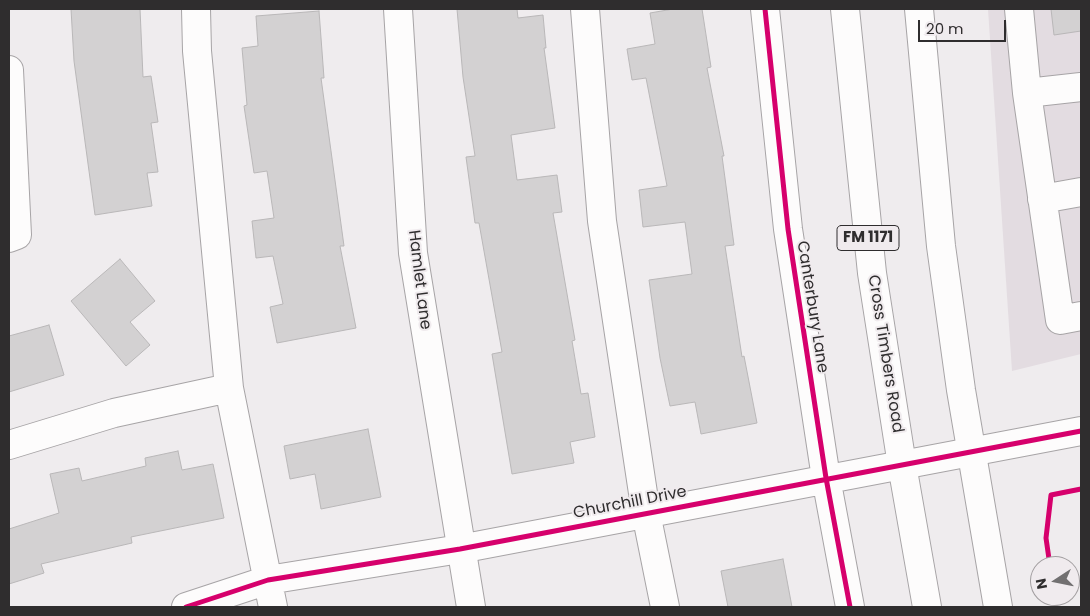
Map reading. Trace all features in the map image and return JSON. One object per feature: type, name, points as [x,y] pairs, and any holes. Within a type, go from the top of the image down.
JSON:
[{"type":"street","points":[[196,9],[197,50],[230,388],[273,607]]},
{"type":"street","name":"Hamlet Lane","points":[[398,9],[413,253],[471,607]]},
{"type":"street","points":[[585,9],[602,221],[646,513],[665,607]]},
{"type":"street","name":"Canterbury Lane","points":[[765,9],[788,229],[826,478],[850,607]]},
{"type":"street","name":"Cross Timbers Road","points":[[845,9],[872,273],[902,465],[927,607]]},
{"type":"street","points":[[919,9],[941,246],[961,390],[998,607]]},
{"type":"street","points":[[1020,9],[1026,93],[1060,320],[1081,316]]},
{"type":"street","points":[[9,70],[13,236]]},
{"type":"street","points":[[1026,93],[1081,87]]},
{"type":"street","points":[[1042,199],[1081,192]]},
{"type":"street","points":[[9,445],[114,413],[230,388]]},
{"type":"street","name":"Churchill Drive","points":[[186,607],[268,580],[460,549],[1081,431]]},
{"type":"shaded area","points":[[988,9],[1081,9],[1081,354],[1012,371]]},
{"type":"building","points":[[71,9],[140,9],[143,77],[151,76],[158,122],[151,123],[158,172],[147,173],[152,206],[95,215],[74,61]]},
{"type":"building","points":[[457,9],[517,9],[518,18],[543,15],[546,48],[544,48],[555,128],[511,135],[517,180],[557,175],[562,212],[553,213],[575,340],[572,341],[581,394],[588,393],[595,437],[570,442],[574,463],[512,474],[492,354],[502,352],[479,223],[475,223],[466,157],[475,156],[463,77]]},
{"type":"building","points":[[673,9],[702,9],[711,67],[707,68],[724,156],[722,156],[734,245],[725,246],[742,357],[744,356],[757,423],[701,434],[695,402],[670,406],[660,358],[649,280],[692,274],[685,222],[643,227],[639,190],[667,186],[646,78],[632,80],[627,49],[655,44],[650,13]]},
{"type":"building","points":[[1051,9],[1081,9],[1081,31],[1054,35]]},
{"type":"building","points":[[319,11],[324,78],[321,78],[344,246],[340,246],[356,328],[277,343],[270,307],[283,304],[273,256],[256,258],[252,221],[274,218],[267,171],[254,173],[244,106],[247,105],[242,48],[258,46],[256,16]]},
{"type":"building","points":[[120,259],[155,301],[130,322],[150,345],[126,366],[71,301]]},
{"type":"building","points":[[49,325],[64,375],[9,392],[9,336]]},
{"type":"building","points":[[368,429],[381,497],[321,509],[315,474],[290,479],[284,446]]},
{"type":"building","points":[[178,451],[182,470],[213,464],[224,518],[131,537],[132,543],[41,564],[44,573],[9,584],[9,529],[59,513],[50,474],[79,468],[82,481],[146,466],[145,458]]},
{"type":"building","points":[[783,559],[792,607],[728,607],[721,571]]},
{"type":"cycle path","points":[[765,9],[788,229],[826,478],[850,607]]},
{"type":"cycle path","points":[[186,607],[268,580],[460,549],[1081,431]]},
{"type":"cycle path","points":[[1049,556],[1046,538],[1051,495],[1081,489]]}]
